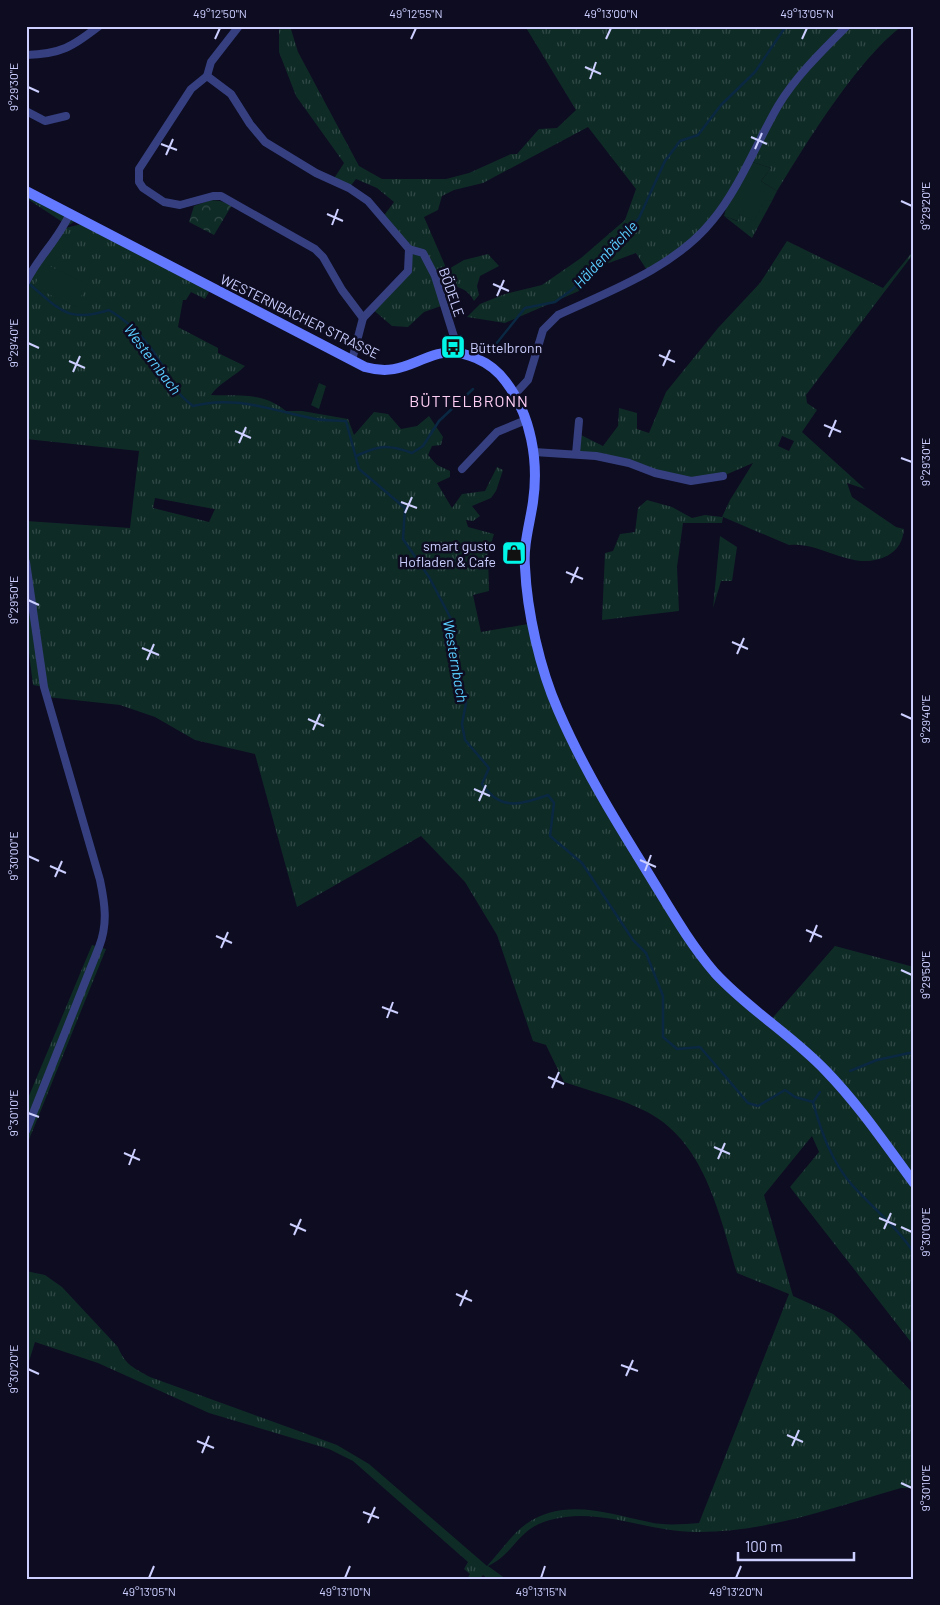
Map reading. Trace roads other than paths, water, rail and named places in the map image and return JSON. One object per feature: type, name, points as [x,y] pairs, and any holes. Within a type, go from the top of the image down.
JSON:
[{"type":"street","points":[[26,55],[56,53],[80,42],[99,26]]},
{"type":"street","points":[[239,26],[211,62],[207,76],[191,89],[139,169],[139,182],[143,188],[172,204],[180,205],[213,196],[231,200],[315,249],[323,257],[342,290],[363,318]]},
{"type":"street","points":[[515,394],[527,384],[539,339],[549,322],[558,315],[648,272],[677,254],[712,222],[730,197],[788,92],[813,61],[847,26]]},
{"type":"street","name":"BÖDELE","points":[[207,76],[231,94],[250,124],[265,142],[316,173],[349,188],[368,200],[408,249],[423,253],[435,276],[455,340],[449,353]]},
{"type":"street","points":[[26,111],[45,121],[66,116]]},
{"type":"street","name":"WESTERNBACHER STRASSE","points":[[26,191],[365,367],[386,371],[398,369],[439,354],[449,353],[473,357],[494,369],[515,394],[526,420],[534,452],[535,482],[524,566],[536,638],[556,707],[594,784],[694,946],[735,994],[826,1071],[914,1183]]},
{"type":"street","points":[[28,279],[42,255],[64,228],[70,213]]},
{"type":"street","points":[[352,360],[363,318],[408,271],[408,249]]},
{"type":"street","points":[[462,469],[498,432],[526,420]]},
{"type":"street","points":[[576,454],[579,420]]},
{"type":"street","points":[[534,452],[576,454],[629,462],[655,473],[691,481],[723,476]]},
{"type":"street","points":[[26,562],[44,687],[100,880],[106,911],[102,940],[26,1131]]},
{"type":"waterway","name":"Häldenbächle","points":[[496,344],[525,308],[555,302],[573,289],[595,261],[618,244],[639,218],[665,161],[680,141],[698,135],[721,105],[755,72],[786,26]]},
{"type":"waterway","name":"Westernbach","points":[[28,283],[64,311],[83,315],[109,310],[118,316],[147,343],[176,390],[193,406],[208,403],[238,403],[315,419],[346,421],[359,469],[405,508],[403,539],[429,577],[451,619],[451,640],[466,703],[462,724],[465,740],[489,768],[482,784],[489,793],[504,802],[520,803],[548,795],[554,803],[550,836],[582,863],[633,940],[646,953],[663,996],[663,1037],[677,1049],[700,1047],[748,1103],[758,1106],[785,1090],[795,1097],[813,1102],[828,1145],[838,1166],[852,1185],[892,1226],[914,1253]]},
{"type":"waterway","name":"Häldenbächle","points":[[356,456],[384,447],[396,448],[412,453],[423,446],[439,421],[473,389]]},
{"type":"waterway","points":[[850,1071],[877,1060],[914,1052]]},
{"type":"waterway","points":[[813,1102],[820,1092]]},
{"type":"place","name":"Büttelbronn","points":[[453,347]]},
{"type":"place","name":"smart gusto Hofladen & Cafe","points":[[514,553]]},
{"type":"district","name":"BÜTTELBRONN","points":[[469,400]]}]
